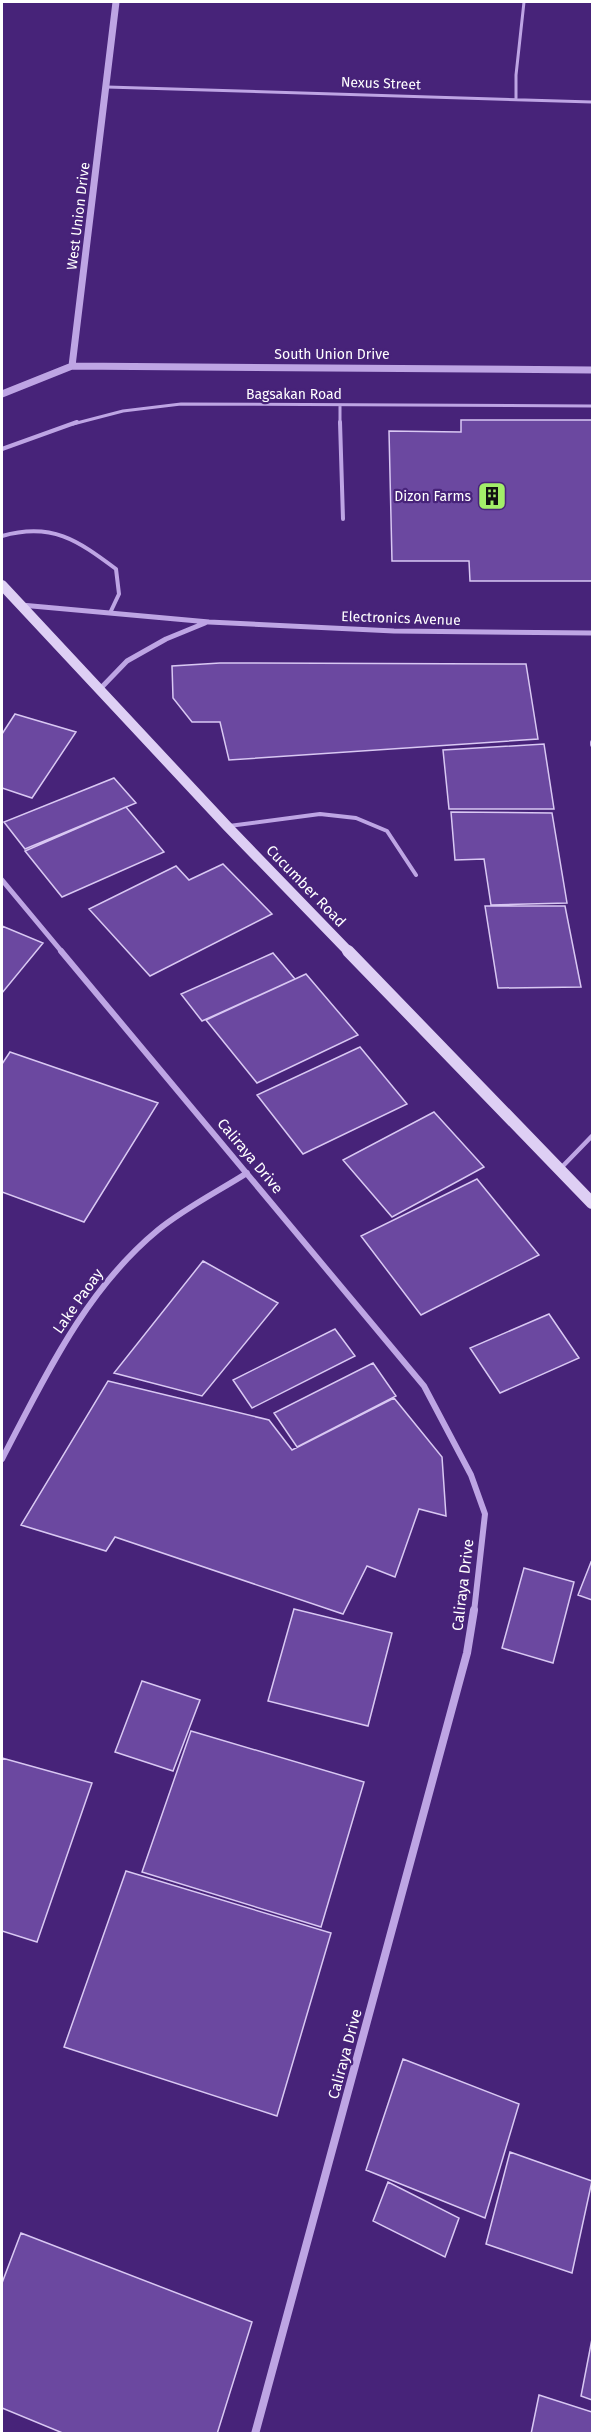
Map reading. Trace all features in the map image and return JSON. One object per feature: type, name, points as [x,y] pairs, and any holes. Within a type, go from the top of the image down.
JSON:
[{"type":"main road","name":"Cucumber Road","points":[[2,585],[227,826],[592,1203]]},
{"type":"street","name":"West Union Drive","points":[[72,366],[116,2]]},
{"type":"street","name":"South Union Drive","points":[[72,366],[592,369]]},
{"type":"street","points":[[2,401],[5,393],[72,366]]},
{"type":"street","name":"Electronics Avenue","points":[[21,605],[208,622],[394,631],[592,633]]},
{"type":"street","name":"Electronics Avenue","points":[[99,690],[127,661],[166,639],[208,622]]},
{"type":"street","name":"Caliraya Drive","points":[[2,880],[424,1386],[471,1475],[485,1514],[479,1582],[467,1653],[255,2433]]},
{"type":"street","name":"Lake Paoay","points":[[2,1459],[70,1334],[110,1275],[158,1230],[247,1173]]},
{"type":"lane","points":[[516,98],[516,75],[524,2]]},
{"type":"lane","name":"Nexus Street","points":[[106,87],[169,87],[592,102]]},
{"type":"lane","name":"Bagsakan Road","points":[[2,449],[78,422],[123,411],[181,404],[592,406]]},
{"type":"lane","points":[[340,405],[343,519]]},
{"type":"lane","points":[[2,536],[37,528],[76,540],[116,569],[119,594],[110,613]]},
{"type":"lane","points":[[227,826],[308,815],[356,818],[387,831],[416,875]]},
{"type":"lane","points":[[560,1169],[592,1136]]},
{"type":"building","name":"Dizon Farms","points":[[461,420],[592,420],[592,581],[470,581],[469,561],[392,561],[389,431],[461,432]]},
{"type":"building","points":[[220,663],[526,664],[538,739],[229,760],[220,722],[192,722],[173,698],[172,666]]},
{"type":"building","points":[[15,714],[76,732],[32,798],[2,788],[2,734]]},
{"type":"building","points":[[544,744],[554,809],[449,809],[443,750]]},
{"type":"building","points":[[114,778],[136,803],[25,849],[4,822]]},
{"type":"building","points":[[126,807],[164,852],[62,897],[25,851]]},
{"type":"building","points":[[451,812],[552,813],[567,903],[491,905],[484,859],[455,860]]},
{"type":"building","points":[[223,864],[272,914],[150,976],[89,909],[176,866],[189,880]]},
{"type":"building","points":[[485,906],[565,906],[581,987],[498,988]]},
{"type":"building","points":[[2,926],[43,943],[2,993]]},
{"type":"building","points":[[273,953],[295,979],[202,1021],[181,994]]},
{"type":"building","points":[[306,974],[358,1035],[257,1083],[206,1020]]},
{"type":"building","points":[[360,1047],[407,1104],[303,1154],[257,1095]]},
{"type":"building","points":[[10,1052],[158,1103],[84,1222],[2,1192],[2,1064]]},
{"type":"building","points":[[434,1112],[484,1167],[392,1217],[343,1160]]},
{"type":"building","points":[[477,1179],[539,1255],[421,1315],[361,1236]]},
{"type":"building","points":[[203,1261],[278,1303],[202,1396],[114,1373]]},
{"type":"building","points":[[549,1314],[579,1358],[500,1393],[470,1348]]},
{"type":"building","points":[[335,1329],[355,1356],[252,1408],[233,1380]]},
{"type":"building","points":[[373,1363],[396,1396],[297,1447],[274,1413]]},
{"type":"building","points":[[108,1381],[269,1420],[292,1450],[394,1398],[442,1457],[446,1516],[419,1509],[395,1577],[367,1566],[343,1614],[115,1537],[106,1551],[21,1525]]},
{"type":"building","points":[[592,1563],[592,1600],[578,1595]]},
{"type":"building","points":[[524,1568],[574,1582],[553,1663],[502,1648]]},
{"type":"building","points":[[294,1609],[392,1633],[368,1726],[268,1701]]},
{"type":"building","points":[[142,1681],[200,1700],[173,1771],[115,1752]]},
{"type":"building","points":[[191,1731],[364,1782],[321,1927],[142,1872]]},
{"type":"building","points":[[2,1758],[92,1783],[37,1942],[2,1931]]},
{"type":"building","points":[[126,1871],[331,1933],[277,2116],[64,2047]]},
{"type":"building","points":[[403,2059],[519,2104],[485,2218],[366,2170]]},
{"type":"building","points":[[510,2152],[592,2181],[572,2273],[486,2244]]},
{"type":"building","points":[[388,2182],[459,2218],[445,2257],[373,2221]]},
{"type":"building","points":[[21,2233],[252,2322],[217,2434],[65,2434],[2,2408],[2,2283]]},
{"type":"building","points":[[592,2339],[592,2400],[581,2396]]},
{"type":"building","points":[[539,2395],[592,2412],[592,2434],[531,2434]]},
{"type":"place","name":"Dizon Farms","points":[[492,496]]}]
